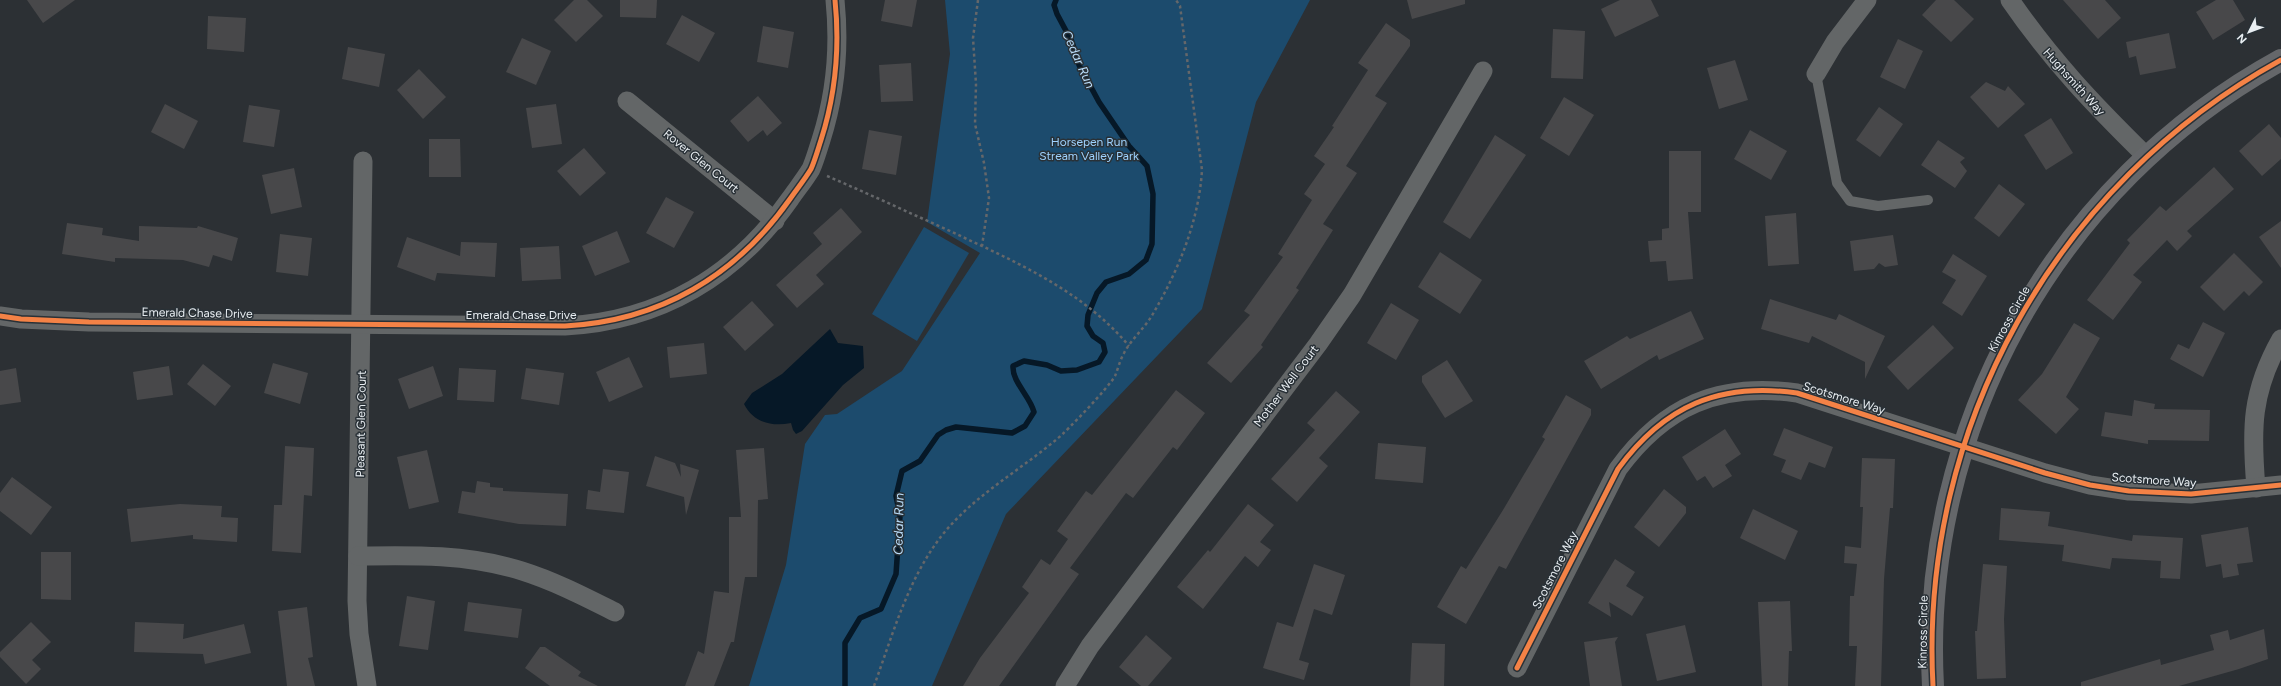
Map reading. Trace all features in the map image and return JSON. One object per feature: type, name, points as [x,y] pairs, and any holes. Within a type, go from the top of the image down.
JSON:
[{"type":"street","name":"Emerald Chase Drive","points":[[0,316],[21,319],[89,322],[565,326],[616,320],[657,308],[688,293],[728,266],[749,249],[775,221],[811,168],[825,127],[834,89],[838,54],[835,0]]},
{"type":"street","points":[[1816,74],[1835,42],[1867,0]]},
{"type":"street","name":"Hughsmith Way","points":[[2010,0],[2033,33],[2067,76],[2146,156]]},
{"type":"street","name":"Kinross Circle","points":[[1933,686],[1933,601],[1939,549],[1948,500],[1963,446],[1990,374],[2014,326],[2046,275],[2080,228],[2105,198],[2146,156],[2187,122],[2222,96],[2281,60]]},
{"type":"street","name":"Mother Well Court","points":[[1065,686],[1099,633],[1352,295],[1484,71]]},
{"type":"street","name":"Rover Glen Court","points":[[627,101],[775,221]]},
{"type":"street","name":"Pleasant Glen Court","points":[[363,160],[357,601],[359,634],[367,686]]},
{"type":"street","points":[[2256,488],[2252,426],[2258,390],[2267,363],[2281,339]]},
{"type":"street","name":"Scotsmore Way","points":[[1516,668],[1618,469],[1634,448],[1649,433],[1678,412],[1704,399],[1741,391],[1772,390],[1797,393],[2045,473],[2090,485],[2129,491],[2191,494],[2281,486]]},
{"type":"street","points":[[358,556],[439,555],[480,560],[523,571],[564,587],[615,612]]},
{"type":"lane","points":[[1816,74],[1837,183],[1850,201],[1878,206],[1928,200]]},
{"type":"path","points":[[978,0],[973,38],[976,84],[974,124],[984,163],[989,198],[982,246]]},
{"type":"path","points":[[874,686],[902,608],[926,558],[944,533],[998,481],[1058,439],[1114,378],[1129,346],[1153,314],[1179,265],[1201,194],[1202,170],[1196,110],[1180,6],[1176,0]]},
{"type":"path","points":[[811,168],[982,246],[1055,283],[1112,326],[1129,346]]},
{"type":"green space","name":"Horsepen Run Stream Valley Park","points":[[945,0],[1310,0],[1256,102],[1202,309],[1006,514],[932,686],[749,686],[786,565],[805,444],[825,415],[837,414],[902,371],[980,253],[927,222],[950,54]]},
{"type":"green space","points":[[924,227],[969,253],[917,341],[872,314]]},
{"type":"shaded area","points":[[830,329],[838,343],[863,346],[864,368],[843,385],[802,431],[796,434],[791,423],[776,424],[763,422],[752,415],[744,404],[752,393],[782,374]]},
{"type":"building","points":[[27,0],[75,0],[43,23]]},
{"type":"building","points":[[574,0],[587,0],[603,16],[576,42],[554,20]]},
{"type":"building","points":[[620,0],[657,0],[656,18],[620,17]]},
{"type":"building","points":[[885,0],[917,0],[912,27],[881,21]]},
{"type":"building","points":[[1407,0],[1465,0],[1465,4],[1412,19]]},
{"type":"building","points":[[1620,0],[1651,0],[1659,16],[1615,37],[1601,9]]},
{"type":"building","points":[[1936,0],[1954,0],[1974,19],[1951,42],[1922,15]]},
{"type":"building","points":[[2063,0],[2105,0],[2121,18],[2098,39]]},
{"type":"building","points":[[2216,0],[2233,0],[2245,20],[2213,40],[2196,12]]},
{"type":"building","points":[[682,15],[715,33],[699,62],[666,44]]},
{"type":"building","points":[[208,16],[246,18],[244,52],[207,49]]},
{"type":"building","points":[[1386,23],[1410,40],[1410,46],[1375,96],[1387,103],[1346,166],[1357,173],[1323,224],[1333,230],[1296,288],[1299,290],[1261,345],[1263,347],[1231,383],[1207,363],[1250,315],[1244,311],[1283,257],[1278,254],[1312,200],[1304,194],[1325,164],[1314,156],[1334,127],[1332,126],[1368,70],[1358,63]]},
{"type":"building","points":[[763,26],[794,32],[788,68],[757,62]]},
{"type":"building","points":[[1553,29],[1585,31],[1583,79],[1551,78]]},
{"type":"building","points":[[2169,33],[2176,68],[2140,75],[2136,56],[2129,58],[2126,42]]},
{"type":"building","points":[[522,38],[551,51],[536,85],[506,72]]},
{"type":"building","points":[[1898,39],[1923,51],[1905,89],[1880,77]]},
{"type":"building","points":[[348,47],[385,54],[379,87],[342,79]]},
{"type":"building","points":[[1735,60],[1748,100],[1719,109],[1707,68]]},
{"type":"building","points":[[911,63],[913,101],[881,102],[879,65]]},
{"type":"building","points":[[419,69],[446,97],[423,119],[397,90]]},
{"type":"building","points":[[1986,82],[2005,91],[2008,86],[2025,104],[1998,128],[1970,97]]},
{"type":"building","points":[[758,96],[782,123],[767,136],[763,130],[748,142],[730,121]]},
{"type":"building","points":[[1564,97],[1594,115],[1569,156],[1540,138]]},
{"type":"building","points":[[165,104],[198,121],[184,149],[151,132]]},
{"type":"building","points":[[556,104],[562,144],[532,148],[526,108]]},
{"type":"building","points":[[249,105],[280,110],[274,147],[243,142]]},
{"type":"building","points":[[1879,107],[1903,124],[1880,157],[1856,140]]},
{"type":"building","points":[[2051,118],[2073,153],[2046,170],[2024,135]]},
{"type":"building","points":[[2269,124],[2281,138],[2281,159],[2262,176],[2239,151]]},
{"type":"building","points":[[869,130],[902,136],[896,175],[862,169]]},
{"type":"building","points":[[1750,130],[1787,151],[1771,180],[1734,159]]},
{"type":"building","points":[[1495,135],[1526,155],[1470,239],[1443,222]]},
{"type":"building","points":[[429,139],[460,139],[461,177],[429,177]]},
{"type":"building","points":[[1938,140],[1965,158],[1960,162],[1967,171],[1955,188],[1921,165]]},
{"type":"building","points":[[584,148],[606,173],[580,196],[557,171]]},
{"type":"building","points":[[1669,151],[1701,151],[1701,212],[1688,212],[1693,279],[1668,281],[1666,261],[1650,262],[1648,241],[1662,240],[1662,229],[1669,228]]},
{"type":"building","points":[[2214,167],[2234,189],[2187,231],[2192,236],[2177,251],[2167,240],[2133,275],[2142,282],[2113,320],[2087,300],[2130,243],[2127,240],[2160,206],[2166,211]]},
{"type":"building","points":[[294,168],[302,207],[271,214],[262,175]]},
{"type":"building","points":[[1999,184],[2025,204],[1999,237],[1974,218]]},
{"type":"building","points":[[666,197],[694,212],[674,248],[646,233]]},
{"type":"building","points":[[841,208],[862,232],[816,275],[824,284],[797,308],[776,285],[822,244],[813,233]]},
{"type":"building","points":[[1796,213],[1799,264],[1768,266],[1765,216]]},
{"type":"building","points":[[2281,221],[2281,268],[2259,237]]},
{"type":"building","points":[[67,223],[103,228],[102,235],[139,241],[139,226],[197,228],[198,226],[238,238],[232,261],[213,255],[209,267],[183,260],[115,258],[115,262],[62,254]]},
{"type":"building","points":[[617,231],[630,262],[595,276],[582,246]]},
{"type":"building","points":[[280,234],[312,238],[308,276],[276,272]]},
{"type":"building","points":[[1893,235],[1898,265],[1885,267],[1879,263],[1874,269],[1854,271],[1850,241]]},
{"type":"building","points":[[407,237],[460,256],[461,242],[497,243],[495,277],[437,273],[435,281],[397,267]]},
{"type":"building","points":[[559,246],[561,279],[522,281],[520,248]]},
{"type":"building","points":[[1440,252],[1482,280],[1460,314],[1418,287]]},
{"type":"building","points":[[2234,253],[2263,282],[2249,296],[2244,291],[2224,311],[2200,287]]},
{"type":"building","points":[[1953,254],[1987,276],[1962,316],[1942,303],[1956,280],[1942,272]]},
{"type":"building","points":[[1770,299],[1836,320],[1839,314],[1885,336],[1865,379],[1865,362],[1812,336],[1809,343],[1761,329]]},
{"type":"building","points":[[752,301],[774,325],[745,351],[723,327]]},
{"type":"building","points":[[1391,303],[1419,320],[1396,360],[1367,343]]},
{"type":"building","points":[[1691,311],[1704,339],[1659,360],[1657,355],[1601,389],[1584,361],[1627,336],[1630,339]]},
{"type":"building","points":[[2203,322],[2225,333],[2203,377],[2170,359],[2178,344],[2189,349]]},
{"type":"building","points":[[2074,323],[2100,338],[2066,397],[2079,409],[2056,434],[2018,400],[2042,374]]},
{"type":"building","points":[[1933,325],[1954,348],[1908,390],[1887,367]]},
{"type":"building","points":[[704,343],[707,374],[670,378],[667,347]]},
{"type":"building","points":[[629,357],[643,387],[609,402],[596,372]]},
{"type":"building","points":[[1447,360],[1473,401],[1445,418],[1422,382],[1422,376]]},
{"type":"building","points":[[273,363],[308,373],[300,404],[264,393]]},
{"type":"building","points":[[203,364],[231,386],[215,406],[187,384]]},
{"type":"building","points":[[169,366],[173,395],[137,400],[133,372]]},
{"type":"building","points":[[433,366],[443,396],[409,409],[398,379]]},
{"type":"building","points":[[16,368],[21,402],[0,405],[0,371]]},
{"type":"building","points":[[459,368],[496,370],[494,402],[457,400]]},
{"type":"building","points":[[526,368],[564,373],[559,405],[521,399]]},
{"type":"building","points":[[1176,390],[1205,413],[1177,450],[1173,447],[1133,498],[1126,493],[1070,568],[1079,574],[999,686],[963,686],[980,658],[1029,593],[1022,587],[1041,559],[1050,565],[1068,539],[1057,531],[1086,491],[1092,495]]},
{"type":"building","points":[[1336,391],[1360,412],[1319,458],[1328,466],[1297,502],[1271,479],[1315,430],[1307,423]]},
{"type":"building","points":[[1566,395],[1591,409],[1591,415],[1506,569],[1499,566],[1466,624],[1437,607],[1461,566],[1466,569],[1503,510],[1545,439],[1542,437]]},
{"type":"building","points":[[2134,400],[2155,404],[2154,409],[2210,410],[2209,441],[2148,440],[2148,444],[2101,436],[2105,412],[2132,416]]},
{"type":"building","points":[[1784,428],[1833,447],[1825,468],[1809,462],[1801,480],[1781,472],[1786,460],[1773,455]]},
{"type":"building","points":[[1725,429],[1741,454],[1725,465],[1732,476],[1713,488],[1705,476],[1697,481],[1682,457]]},
{"type":"building","points":[[1378,443],[1426,447],[1423,483],[1375,479]]},
{"type":"building","points":[[285,446],[314,448],[312,496],[304,495],[301,553],[272,551],[274,505],[282,505]]},
{"type":"building","points":[[764,448],[768,499],[758,500],[757,577],[745,577],[734,642],[731,642],[714,686],[685,686],[698,651],[704,654],[714,591],[729,593],[729,517],[741,517],[736,450]]},
{"type":"building","points":[[427,450],[439,502],[409,509],[397,457]]},
{"type":"building","points":[[655,456],[675,463],[681,477],[680,464],[699,470],[686,515],[684,497],[646,486]]},
{"type":"building","points":[[1862,458],[1895,459],[1893,508],[1890,508],[1884,579],[1881,686],[1855,686],[1857,646],[1849,646],[1850,596],[1854,596],[1857,564],[1844,563],[1845,546],[1861,548],[1863,507],[1860,507]]},
{"type":"building","points":[[603,469],[629,472],[624,513],[586,509],[588,490],[600,492]]},
{"type":"building","points":[[12,477],[52,507],[31,535],[0,511],[0,493]]},
{"type":"building","points":[[477,481],[490,483],[490,487],[503,488],[503,491],[568,494],[566,526],[519,524],[458,513],[462,491],[475,493]]},
{"type":"building","points":[[1664,489],[1686,507],[1686,513],[1659,547],[1634,527]]},
{"type":"building","points":[[180,504],[222,506],[221,517],[238,518],[237,542],[193,539],[193,535],[131,542],[127,509]]},
{"type":"building","points":[[1248,504],[1274,525],[1260,542],[1271,550],[1258,567],[1245,556],[1203,609],[1177,587],[1208,550],[1210,552]]},
{"type":"building","points":[[2001,508],[2050,512],[2048,526],[2132,541],[2133,535],[2183,538],[2180,579],[2160,578],[2161,561],[2112,558],[2110,569],[2062,561],[2064,545],[1999,540]]},
{"type":"building","points":[[1753,509],[1798,531],[1785,560],[1740,538]]},
{"type":"building","points":[[2248,527],[2253,562],[2237,564],[2239,575],[2223,578],[2221,564],[2206,567],[2201,535]]},
{"type":"building","points":[[41,552],[71,552],[71,600],[41,599]]},
{"type":"building","points":[[1615,559],[1635,572],[1626,586],[1644,597],[1632,616],[1609,602],[1611,617],[1588,603]]},
{"type":"building","points":[[1314,564],[1345,575],[1332,615],[1314,609],[1299,660],[1309,663],[1304,680],[1263,668],[1277,622],[1293,627]]},
{"type":"building","points":[[1983,564],[2007,566],[2004,619],[2006,678],[1977,679],[1975,631],[1977,631]]},
{"type":"building","points":[[407,596],[435,601],[428,650],[399,646]]},
{"type":"building","points":[[1790,601],[1792,651],[1789,651],[1788,686],[1762,686],[1758,602]]},
{"type":"building","points":[[468,602],[522,609],[518,638],[464,631]]},
{"type":"building","points":[[307,607],[313,657],[308,658],[315,686],[287,686],[278,611]]},
{"type":"building","points":[[31,622],[51,642],[32,660],[41,669],[26,684],[0,657],[0,652]]},
{"type":"building","points":[[135,622],[184,624],[183,639],[244,624],[251,653],[205,664],[203,654],[134,652]]},
{"type":"building","points":[[1685,625],[1696,672],[1657,681],[1646,634]]},
{"type":"building","points":[[2264,629],[2268,659],[2239,669],[2179,686],[2081,686],[2081,682],[2160,659],[2161,665],[2214,650],[2210,635],[2228,630],[2230,640]]},
{"type":"building","points":[[1146,635],[1172,658],[1148,686],[1141,686],[1119,667]]},
{"type":"building","points":[[1618,637],[1615,642],[1622,686],[1590,686],[1584,642]]},
{"type":"building","points":[[1412,643],[1445,644],[1444,686],[1410,686]]},
{"type":"building","points":[[540,647],[545,647],[581,672],[578,676],[598,686],[550,686],[525,668]]},
{"type":"waterway","name":"Cedar Run","points":[[845,686],[845,643],[860,618],[881,609],[896,574],[900,516],[896,496],[902,471],[920,461],[938,435],[946,430],[956,427],[1012,433],[1025,426],[1034,412],[1029,400],[1015,378],[1013,366],[1024,361],[1047,365],[1061,371],[1077,370],[1099,362],[1105,352],[1103,343],[1093,336],[1087,326],[1088,315],[1097,293],[1106,282],[1129,274],[1146,260],[1152,244],[1153,194],[1147,166],[1129,146],[1099,102],[1079,65],[1072,42],[1057,14],[1054,5],[1056,0]]},
{"type":"cycle path","points":[[0,316],[21,319],[89,322],[565,326],[600,322],[633,315],[664,304],[693,290],[720,272],[745,251],[769,226],[811,169],[826,122],[836,71],[837,36],[835,0]]},
{"type":"cycle path","points":[[1933,686],[1935,590],[1950,497],[1977,407],[2017,323],[2068,245],[2129,174],[2201,112],[2281,60]]},
{"type":"cycle path","points":[[1517,668],[1618,469],[1636,447],[1654,429],[1674,414],[1696,403],[1718,396],[1743,391],[1797,393],[2045,473],[2090,485],[2129,491],[2191,494],[2281,485]]}]
